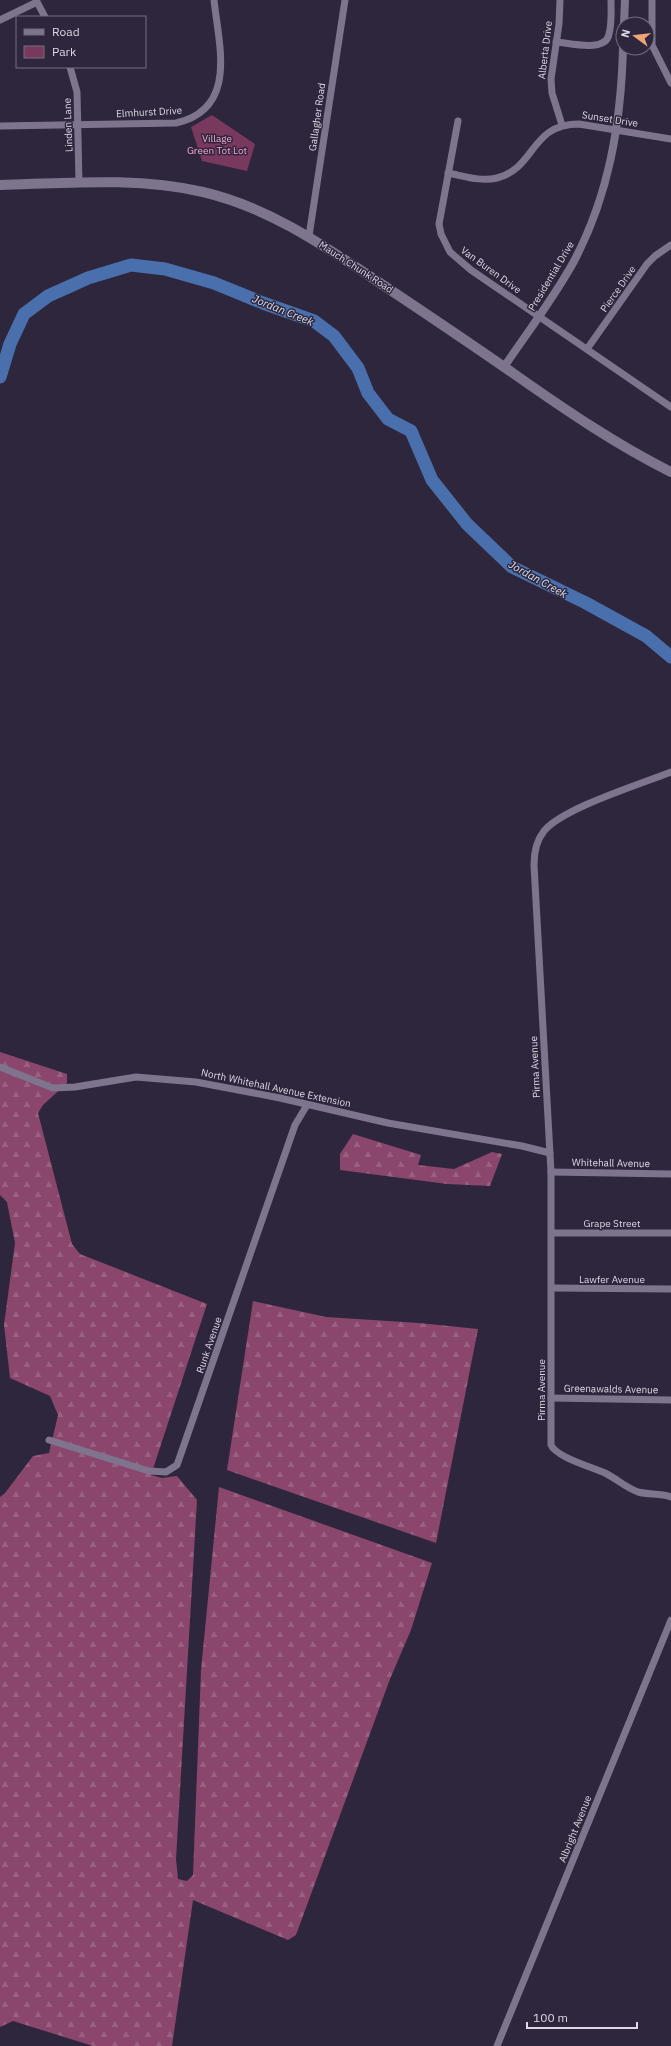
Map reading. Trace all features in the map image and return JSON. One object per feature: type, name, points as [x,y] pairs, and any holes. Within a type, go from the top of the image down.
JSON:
[{"type":"main road","name":"Mauch Chunk Road","points":[[0,185],[140,183],[204,193],[244,205],[272,217],[309,236],[437,320],[594,429],[635,454],[671,472]]},
{"type":"street","name":"Elmhurst Drive","points":[[0,126],[176,122],[186,120],[203,111],[215,96],[220,80],[214,0]]},
{"type":"street","name":"Gallagher Road","points":[[309,236],[345,0]]},
{"type":"street","name":"Alberta Drive","points":[[560,0],[551,79],[552,90],[562,125]]},
{"type":"street","points":[[556,42],[598,46],[605,42],[610,34],[611,0]]},
{"type":"street","points":[[624,16],[625,0]]},
{"type":"street","points":[[652,0],[652,45],[671,83]]},
{"type":"street","points":[[0,20],[37,1],[44,16]]},
{"type":"street","name":"Presidential Drive","points":[[504,367],[539,316],[573,262],[588,230],[608,173],[617,130],[623,56]]},
{"type":"street","name":"Linden Lane","points":[[70,68],[76,86],[79,183]]},
{"type":"street","name":"Van Buren Drive","points":[[458,120],[440,224],[443,239],[450,252],[456,259],[671,407]]},
{"type":"street","name":"Sunset Drive","points":[[448,173],[486,179],[505,175],[522,164],[538,141],[547,133],[562,125],[579,124],[671,139]]},
{"type":"street","name":"Pierce Drive","points":[[587,350],[647,264],[654,256],[671,245]]},
{"type":"street","name":"Pirma Avenue","points":[[671,772],[592,803],[556,820],[544,832],[536,847],[534,866],[551,1172],[551,1445],[552,1448],[563,1455],[607,1474],[629,1488],[643,1493],[662,1494],[671,1497]]},
{"type":"street","name":"North Whitehall Avenue Extension","points":[[0,1067],[53,1088],[91,1085],[122,1078],[149,1078],[208,1084],[280,1098],[388,1123],[522,1146],[550,1153]]},
{"type":"street","name":"Runk Avenue","points":[[49,1440],[149,1471],[166,1472],[177,1465],[295,1125],[307,1105]]},
{"type":"street","name":"Whitehall Avenue","points":[[551,1172],[671,1174]]},
{"type":"street","name":"Grape Street","points":[[552,1232],[671,1233]]},
{"type":"street","name":"Lawfer Avenue","points":[[552,1288],[671,1289]]},
{"type":"street","name":"Greenawalds Avenue","points":[[551,1398],[671,1400]]},
{"type":"street","name":"Albright Avenue","points":[[497,2046],[670,1623]]},
{"type":"green space","name":"Village Green Tot Lot","points":[[212,115],[255,144],[247,171],[202,161],[191,127]]},
{"type":"green space","points":[[0,1052],[67,1074],[67,1083],[43,1105],[38,1113],[72,1244],[80,1254],[207,1304],[151,1475],[162,1478],[177,1476],[197,1500],[176,1859],[178,1879],[187,1881],[193,1875],[201,1670],[219,1487],[432,1563],[411,1630],[390,1679],[296,1935],[288,1940],[193,1900],[172,2046],[93,2046],[13,2021],[0,2027],[0,1497],[5,1493],[33,1456],[49,1453],[58,1415],[50,1396],[10,1378],[4,1325],[15,1243],[7,1202],[0,1195]]},
{"type":"green space","points":[[353,1134],[421,1155],[418,1165],[454,1169],[492,1152],[502,1154],[490,1186],[447,1184],[340,1170],[340,1154]]},
{"type":"green space","points":[[253,1301],[326,1317],[419,1323],[478,1329],[436,1543],[227,1470]]},
{"type":"waterway","name":"Jordan Creek","points":[[0,377],[10,344],[24,314],[48,296],[88,278],[131,265],[165,269],[214,283],[263,303],[314,321],[334,336],[358,368],[368,393],[388,419],[411,431],[432,480],[467,524],[512,567],[586,603],[646,636],[671,657]]}]
